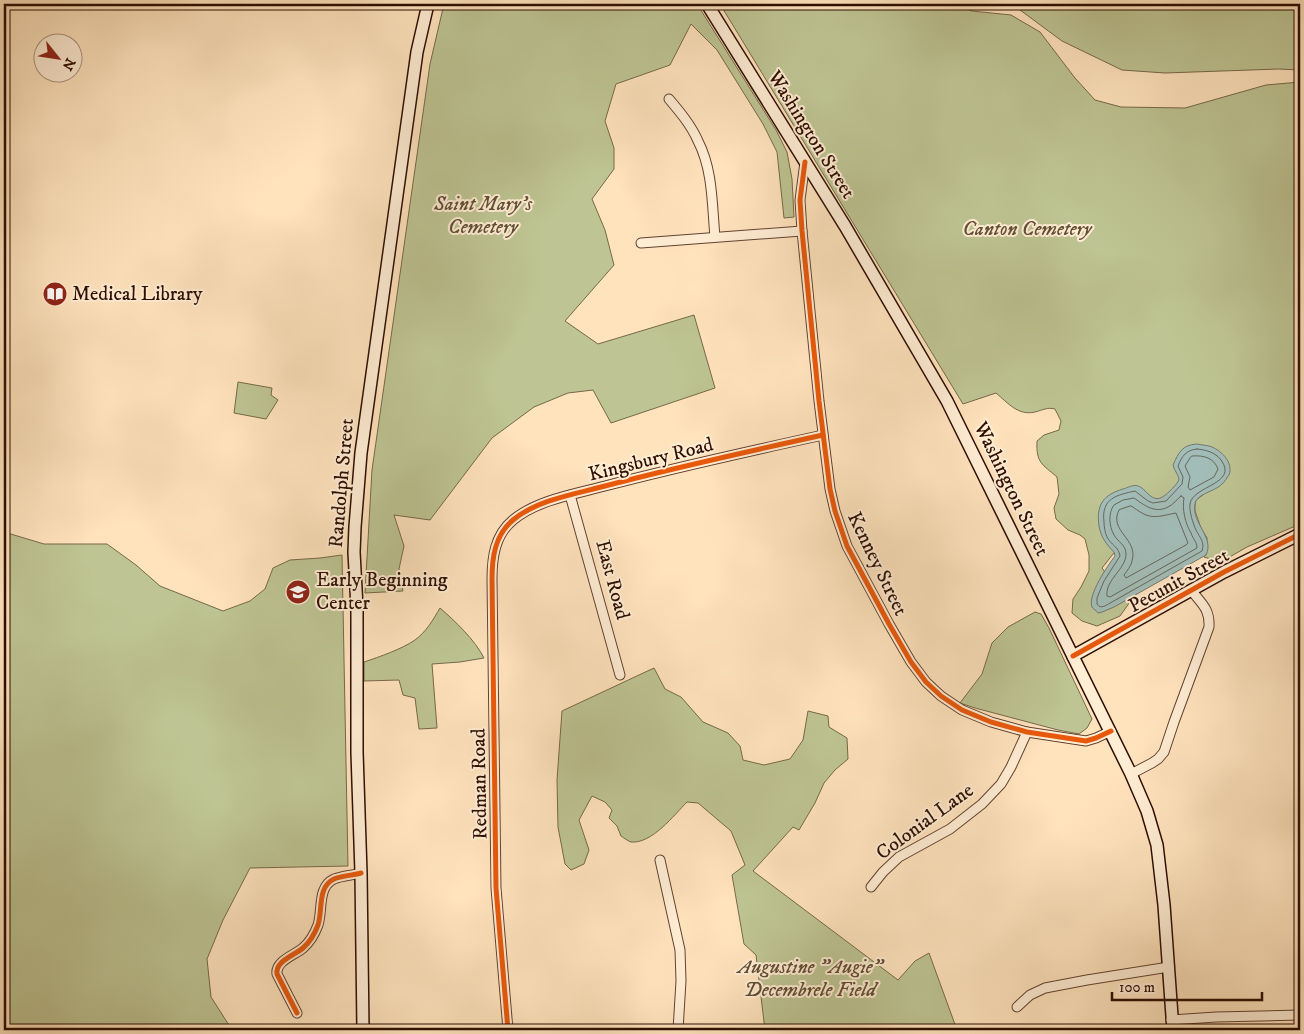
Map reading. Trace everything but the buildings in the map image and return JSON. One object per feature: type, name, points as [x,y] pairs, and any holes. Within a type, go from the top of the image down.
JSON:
[{"type":"main road","name":"Randolph Street","points":[[362,1030],[362,873],[357,752],[357,608],[354,552],[358,481],[416,62],[428,4]]},
{"type":"main road","name":"Washington Street","points":[[707,4],[850,234],[947,401],[1131,774],[1147,811],[1157,845],[1164,905],[1172,1025]]},
{"type":"main road","name":"Pecunit Street","points":[[1073,656],[1224,572],[1300,534]]},
{"type":"street","points":[[669,99],[685,118],[699,142],[707,163],[715,237]]},
{"type":"street","name":"Kenney Street","points":[[805,162],[800,200],[802,231],[823,434],[835,511],[848,546],[889,624],[911,662],[926,682],[941,696],[962,710],[991,722],[1027,732],[1086,741],[1110,731]]},
{"type":"street","points":[[641,243],[802,231]]},
{"type":"street","name":"Kingsbury Road","points":[[499,538],[511,521],[528,509],[547,502],[662,471],[823,434]]},
{"type":"street","name":"East Road","points":[[570,495],[620,675]]},
{"type":"street","name":"Redman Road","points":[[499,538],[494,551],[492,579],[496,888],[508,1030]]},
{"type":"street","name":"Pecunit Street","points":[[1131,774],[1158,759],[1164,752],[1209,627],[1210,617],[1207,610],[1191,590]]},
{"type":"street","name":"Colonial Lane","points":[[871,887],[899,857],[950,829],[982,804],[1001,784],[1027,732]]},
{"type":"street","points":[[660,860],[680,950],[681,981],[678,1030]]},
{"type":"street","points":[[298,1013],[276,970],[282,962],[303,948],[312,938],[318,924],[323,892],[327,885],[334,879],[362,873]]},
{"type":"street","points":[[1017,1007],[1030,995],[1045,988],[1169,967]]},
{"type":"street","points":[[1172,1025],[1216,1017],[1300,1015]]},
{"type":"green space","name":"Saint Mary's Cemetery","points":[[444,4],[697,4],[776,130],[787,152],[792,179],[794,217],[784,218],[777,152],[763,124],[717,50],[691,24],[670,65],[616,84],[605,121],[614,148],[614,169],[592,199],[605,230],[614,265],[565,321],[598,344],[694,315],[715,388],[611,423],[593,390],[568,393],[534,407],[492,438],[430,520],[394,515],[404,546],[399,569],[403,591],[365,593],[372,470],[430,64]]},
{"type":"green space","name":"Canton Cemetery","points":[[720,4],[956,4],[972,11],[1011,15],[1040,32],[1075,78],[1095,100],[1121,107],[1185,108],[1266,85],[1300,82],[1300,524],[1247,547],[1221,562],[1204,557],[1206,555],[1207,538],[1195,511],[1195,504],[1196,500],[1204,494],[1113,554],[1102,568],[1110,579],[1131,589],[1132,599],[1120,616],[1097,626],[1082,621],[1072,613],[1073,599],[1089,571],[1089,555],[1085,539],[1068,530],[1056,519],[1054,508],[1059,494],[1057,477],[1039,459],[1037,441],[1044,435],[1059,430],[1061,421],[1055,409],[1029,413],[1023,412],[1014,408],[996,393],[963,404]]},
{"type":"green space","points":[[1012,4],[1300,4],[1300,70],[1165,73],[1122,70],[1062,41]]},
{"type":"green space","points":[[238,382],[272,388],[271,395],[278,400],[266,419],[234,413]]},
{"type":"green space","points":[[4,532],[44,544],[107,544],[136,565],[160,586],[223,611],[250,601],[265,589],[273,568],[290,560],[342,555],[348,866],[250,868],[223,920],[207,959],[211,997],[232,1030],[4,1030]]},
{"type":"green space","points":[[440,608],[470,638],[484,658],[432,664],[437,728],[419,729],[415,698],[403,695],[399,680],[364,681],[364,662],[397,650],[415,640],[426,630]]},
{"type":"green space","points":[[1035,612],[1041,614],[1049,628],[1092,719],[1087,728],[1079,734],[960,703],[982,674],[992,643],[1008,627]]},
{"type":"green space","name":"Augustine \"Augie\" Decembrele Field","points":[[654,668],[665,689],[681,697],[703,722],[728,733],[740,746],[743,760],[764,765],[790,759],[803,740],[808,711],[828,716],[829,727],[847,738],[848,759],[824,783],[799,830],[793,827],[753,871],[898,980],[915,961],[929,953],[957,1030],[765,1030],[756,955],[744,944],[732,875],[745,865],[731,831],[698,803],[687,802],[655,834],[639,841],[631,842],[621,836],[617,826],[609,818],[612,810],[605,802],[592,796],[579,820],[589,850],[584,864],[571,870],[565,864],[558,827],[557,780],[562,711]]},
{"type":"water","points":[[1197,444],[1209,446],[1217,450],[1230,465],[1229,475],[1223,483],[1202,495],[1195,504],[1196,517],[1208,542],[1206,555],[1114,607],[1098,613],[1092,607],[1092,596],[1115,556],[1104,540],[1100,530],[1098,519],[1102,502],[1110,494],[1135,485],[1141,487],[1156,499],[1164,496],[1179,479],[1173,465],[1179,453],[1188,446]]},
{"type":"cycle path","points":[[805,162],[800,200],[819,401],[830,489],[847,546],[911,662],[926,682],[941,696],[962,710],[991,722],[1027,732],[1086,741],[1111,731]]},
{"type":"cycle path","points":[[508,1030],[496,888],[492,579],[494,555],[498,539],[507,526],[523,513],[557,498],[823,435]]},
{"type":"cycle path","points":[[1073,656],[1224,572],[1300,534]]},
{"type":"cycle path","points":[[297,1013],[277,974],[277,969],[282,962],[303,948],[312,937],[318,925],[325,887],[334,879],[361,873]]},
{"type":"place","name":"Medical Library","points":[[55,294]]},
{"type":"place","name":"Early Beginning Center","points":[[298,592]]}]
